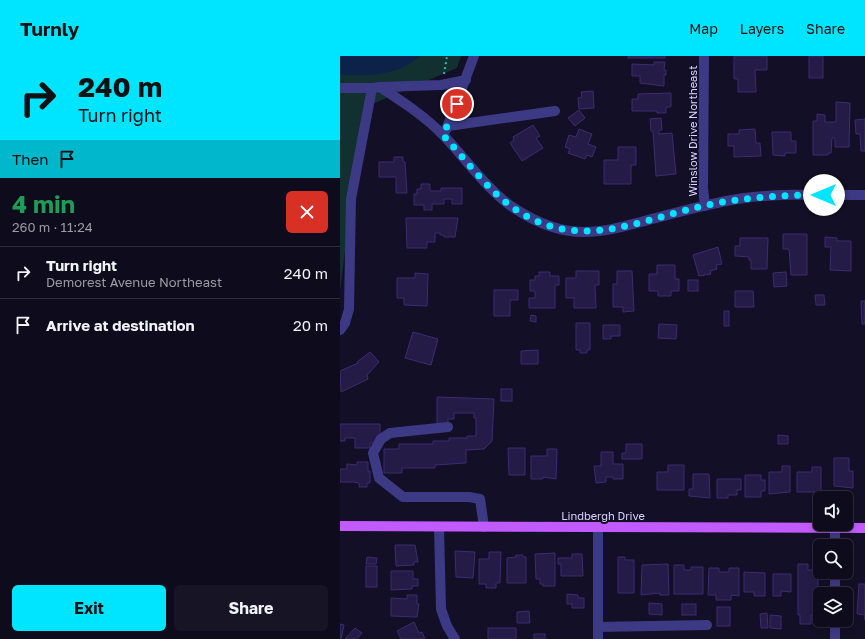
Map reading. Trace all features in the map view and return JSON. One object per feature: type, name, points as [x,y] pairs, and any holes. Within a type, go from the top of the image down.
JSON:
[{"type":"main road","name":"Lindbergh Drive","points":[[340,526],[813,528]]},
{"type":"main road","name":"Lindbergh Drive","points":[[853,528],[865,528]]},
{"type":"street","points":[[443,135],[448,126],[474,56]]},
{"type":"street","name":"Winslow Drive Northeast","points":[[704,56],[703,188],[705,206]]},
{"type":"street","points":[[340,88],[442,86],[466,80]]},
{"type":"street","points":[[376,88],[413,108],[443,135],[496,193],[512,207],[536,221],[561,229],[584,232],[608,230],[744,198],[783,195],[865,195]]},
{"type":"street","points":[[340,330],[345,323],[349,309],[351,199],[376,88]]},
{"type":"street","points":[[448,126],[555,111]]},
{"type":"street","points":[[448,426],[390,432],[381,439],[373,452],[378,478],[403,497],[469,497],[480,500],[484,527]]},
{"type":"street","points":[[439,527],[441,609],[447,626],[455,639]]},
{"type":"street","points":[[598,527],[598,639]]},
{"type":"street","points":[[598,627],[706,625]]},
{"type":"street","points":[[835,627],[835,639]]},
{"type":"path","points":[[442,86],[447,56]]},
{"type":"green space","points":[[340,56],[461,56],[457,68],[363,108],[340,291]]},
{"type":"water","points":[[340,56],[420,56],[402,68],[392,71],[372,75],[340,75]]},
{"type":"building","points":[[628,56],[665,56],[665,58],[628,58]]},
{"type":"building","points":[[734,56],[767,56],[767,70],[755,70],[756,92],[738,92],[738,79],[734,79]]},
{"type":"building","points":[[809,56],[823,56],[823,78],[809,78]]},
{"type":"building","points":[[654,62],[665,62],[664,70],[666,70],[666,75],[664,75],[664,86],[640,83],[640,76],[632,76],[632,64],[654,65]]},
{"type":"building","points":[[593,91],[594,108],[579,109],[578,98],[582,97],[581,92]]},
{"type":"building","points":[[671,93],[671,107],[666,107],[666,113],[657,113],[657,111],[632,111],[632,99],[638,99],[638,94]]},
{"type":"building","points":[[836,102],[850,103],[849,147],[835,147],[835,138],[832,138],[831,153],[828,153],[828,155],[813,155],[813,121],[817,121],[817,114],[825,115],[825,122],[836,122]]},
{"type":"building","points":[[579,110],[585,118],[575,126],[568,118]]},
{"type":"building","points":[[661,118],[662,130],[659,130],[659,134],[672,133],[676,174],[656,176],[653,131],[651,131],[650,119]]},
{"type":"building","points":[[865,119],[865,151],[861,151],[860,134],[856,134],[855,120]]},
{"type":"building","points":[[533,125],[540,136],[536,138],[543,148],[522,161],[510,143],[514,140],[513,137]]},
{"type":"building","points":[[579,129],[592,134],[588,144],[596,147],[592,157],[587,155],[585,159],[568,153],[570,149],[565,147],[569,135],[576,137]]},
{"type":"building","points":[[755,129],[756,143],[760,143],[761,156],[734,157],[734,146],[728,146],[728,134],[739,134],[739,130]]},
{"type":"building","points":[[772,132],[791,132],[791,141],[796,141],[796,153],[785,153],[785,156],[773,155]]},
{"type":"building","points":[[618,147],[636,147],[636,165],[631,165],[631,184],[604,184],[604,160],[618,160]]},
{"type":"building","points":[[394,157],[403,157],[403,162],[405,162],[407,193],[396,193],[396,177],[379,177],[379,162],[394,162]]},
{"type":"building","points":[[421,184],[430,184],[430,191],[441,191],[441,188],[462,188],[462,204],[452,204],[452,199],[444,199],[444,204],[432,204],[432,210],[424,210],[424,205],[414,205],[414,194],[417,194],[417,189],[421,189]]},
{"type":"building","points":[[406,218],[458,218],[455,237],[444,237],[444,235],[440,235],[440,233],[435,233],[435,242],[427,242],[427,248],[407,248]]},
{"type":"building","points":[[783,234],[807,234],[807,275],[791,275],[789,249],[783,249]]},
{"type":"building","points":[[825,237],[837,238],[837,241],[851,241],[851,271],[830,270],[831,247],[825,247]]},
{"type":"building","points":[[740,238],[768,238],[767,269],[751,269],[751,260],[749,260],[749,257],[735,256],[735,246],[740,246]]},
{"type":"building","points":[[718,247],[722,264],[716,265],[717,269],[710,271],[711,274],[699,276],[693,255]]},
{"type":"building","points":[[657,265],[675,265],[675,279],[679,279],[679,291],[671,291],[671,296],[658,296],[658,291],[649,291],[649,274],[657,274]]},
{"type":"building","points":[[576,271],[599,271],[599,285],[595,285],[596,308],[574,308],[574,298],[566,298],[566,278],[576,278]]},
{"type":"building","points":[[617,271],[632,271],[634,311],[623,312],[623,307],[613,307],[613,284],[617,284]]},
{"type":"building","points":[[539,272],[550,272],[550,276],[559,276],[559,285],[555,285],[555,308],[529,308],[529,298],[535,298],[535,291],[530,291],[530,280],[535,280],[535,276],[539,276]]},
{"type":"building","points":[[786,272],[787,286],[774,287],[773,273]]},
{"type":"building","points":[[415,273],[428,274],[427,306],[404,305],[404,298],[397,298],[397,278],[415,278]]},
{"type":"building","points":[[688,280],[698,280],[698,291],[688,291]]},
{"type":"building","points":[[494,290],[518,290],[518,300],[510,300],[510,316],[494,316]]},
{"type":"building","points":[[735,291],[753,291],[754,307],[735,307]]},
{"type":"building","points":[[815,295],[824,295],[825,305],[816,305]]},
{"type":"building","points":[[861,301],[865,301],[865,324],[862,324]]},
{"type":"building","points":[[724,311],[729,311],[729,326],[724,326]]},
{"type":"building","points":[[531,315],[536,316],[536,322],[530,321]]},
{"type":"building","points":[[576,323],[590,323],[590,350],[587,350],[587,353],[580,353],[580,350],[576,350]]},
{"type":"building","points":[[659,324],[677,325],[676,339],[658,338]]},
{"type":"building","points":[[603,325],[620,325],[620,336],[611,336],[611,339],[603,339]]},
{"type":"building","points":[[413,332],[438,339],[431,365],[405,358]]},
{"type":"building","points":[[538,350],[538,364],[521,364],[521,351]]},
{"type":"building","points":[[370,352],[379,362],[367,375],[368,379],[341,392],[340,371],[358,363],[357,362]]},
{"type":"building","points":[[501,389],[512,389],[512,401],[501,401]]},
{"type":"building","points":[[437,397],[494,399],[492,441],[484,449],[466,450],[466,463],[435,465],[435,468],[402,468],[402,473],[384,473],[384,449],[399,449],[399,444],[433,444],[433,441],[449,441],[449,438],[467,438],[467,436],[476,436],[476,418],[474,418],[474,413],[454,413],[454,419],[448,419],[448,424],[437,424]]},
{"type":"building","points":[[340,424],[380,424],[380,436],[377,436],[374,443],[370,443],[370,448],[355,448],[355,438],[345,438],[345,441],[340,441]]},
{"type":"building","points":[[778,435],[788,436],[788,444],[778,444]]},
{"type":"building","points":[[626,444],[642,444],[642,459],[622,459],[622,453],[626,453]]},
{"type":"building","points":[[508,448],[525,448],[525,475],[509,475]]},
{"type":"building","points":[[547,449],[557,449],[556,479],[543,477],[543,479],[531,479],[531,456],[547,456]]},
{"type":"building","points":[[601,452],[613,452],[613,464],[623,464],[623,479],[606,477],[606,482],[596,483],[594,466],[601,466]]},
{"type":"building","points":[[834,458],[849,458],[849,471],[853,471],[853,488],[834,486]]},
{"type":"building","points":[[357,462],[368,462],[370,483],[367,483],[367,487],[359,487],[359,483],[354,482],[340,482],[340,469],[347,469],[347,464],[357,465]]},
{"type":"building","points":[[668,465],[684,465],[684,490],[657,490],[657,472],[668,472]]},
{"type":"building","points":[[782,466],[790,466],[790,492],[769,494],[769,472],[782,472]]},
{"type":"building","points":[[812,467],[821,467],[821,491],[797,492],[797,472],[812,472]]},
{"type":"building","points":[[693,474],[709,474],[710,498],[689,496],[689,489],[693,489]]},
{"type":"building","points":[[745,475],[761,475],[761,480],[765,480],[765,491],[761,491],[761,497],[745,497]]},
{"type":"building","points":[[717,479],[741,479],[741,490],[737,490],[737,495],[728,495],[728,498],[717,498]]},
{"type":"building","points":[[395,545],[415,545],[418,562],[414,562],[414,565],[396,566]]},
{"type":"building","points":[[455,551],[475,552],[473,578],[456,577]]},
{"type":"building","points":[[489,552],[501,552],[500,583],[496,583],[496,588],[486,588],[486,584],[479,584],[479,559],[489,559]]},
{"type":"building","points":[[555,553],[555,586],[543,586],[543,584],[540,584],[540,579],[536,579],[535,554]]},
{"type":"building","points":[[572,554],[582,554],[583,576],[561,576],[561,564],[558,564],[558,558],[572,558]]},
{"type":"building","points":[[516,555],[523,555],[523,557],[526,557],[526,583],[507,583],[507,558],[516,557]]},
{"type":"building","points":[[367,557],[377,558],[376,564],[366,564]]},
{"type":"building","points":[[618,557],[625,557],[625,560],[634,560],[634,593],[618,593]]},
{"type":"building","points":[[668,564],[669,595],[660,595],[660,593],[641,595],[642,565]]},
{"type":"building","points":[[798,564],[808,564],[808,570],[813,570],[813,579],[818,579],[818,587],[813,587],[813,615],[811,615],[811,624],[800,624],[800,615],[798,615]]},
{"type":"building","points":[[674,565],[684,565],[684,570],[691,570],[691,567],[703,567],[703,594],[674,594]]},
{"type":"building","points":[[366,566],[377,566],[377,587],[366,587]]},
{"type":"building","points":[[709,568],[719,568],[719,572],[729,572],[729,568],[739,568],[739,596],[731,595],[731,600],[716,600],[716,595],[708,595]]},
{"type":"building","points":[[391,571],[413,571],[413,579],[418,579],[418,586],[412,586],[412,589],[391,590]]},
{"type":"building","points":[[744,572],[765,573],[765,596],[754,596],[754,592],[744,592]]},
{"type":"building","points":[[773,574],[791,574],[791,592],[781,591],[781,596],[773,596]]},
{"type":"building","points":[[859,584],[865,584],[865,615],[857,614]]},
{"type":"building","points":[[567,594],[578,595],[578,598],[584,598],[584,608],[572,608],[572,604],[567,604]]},
{"type":"building","points":[[407,595],[417,595],[417,604],[419,604],[417,617],[391,616],[391,598],[407,599]]},
{"type":"building","points":[[649,603],[662,604],[662,615],[649,614]]},
{"type":"building","points":[[682,604],[696,604],[696,615],[682,615]]},
{"type":"building","points":[[717,607],[730,607],[730,626],[717,626]]},
{"type":"building","points":[[529,611],[530,623],[517,623],[517,612]]},
{"type":"building","points":[[767,613],[768,628],[761,628],[760,614]]},
{"type":"building","points":[[770,615],[781,616],[781,629],[770,628]]},
{"type":"building","points":[[414,622],[419,633],[422,632],[425,639],[401,639],[397,631]]},
{"type":"building","points":[[340,624],[344,625],[341,639],[340,639]]},
{"type":"building","points":[[355,628],[362,633],[357,639],[345,639]]},
{"type":"building","points":[[488,628],[516,628],[516,639],[488,639]]},
{"type":"building","points":[[534,634],[545,634],[545,639],[534,639]]},
{"type":"route","points":[[457,104],[443,135],[496,193],[512,207],[536,221],[561,229],[584,232],[608,230],[744,198],[783,195],[824,195]]}]
